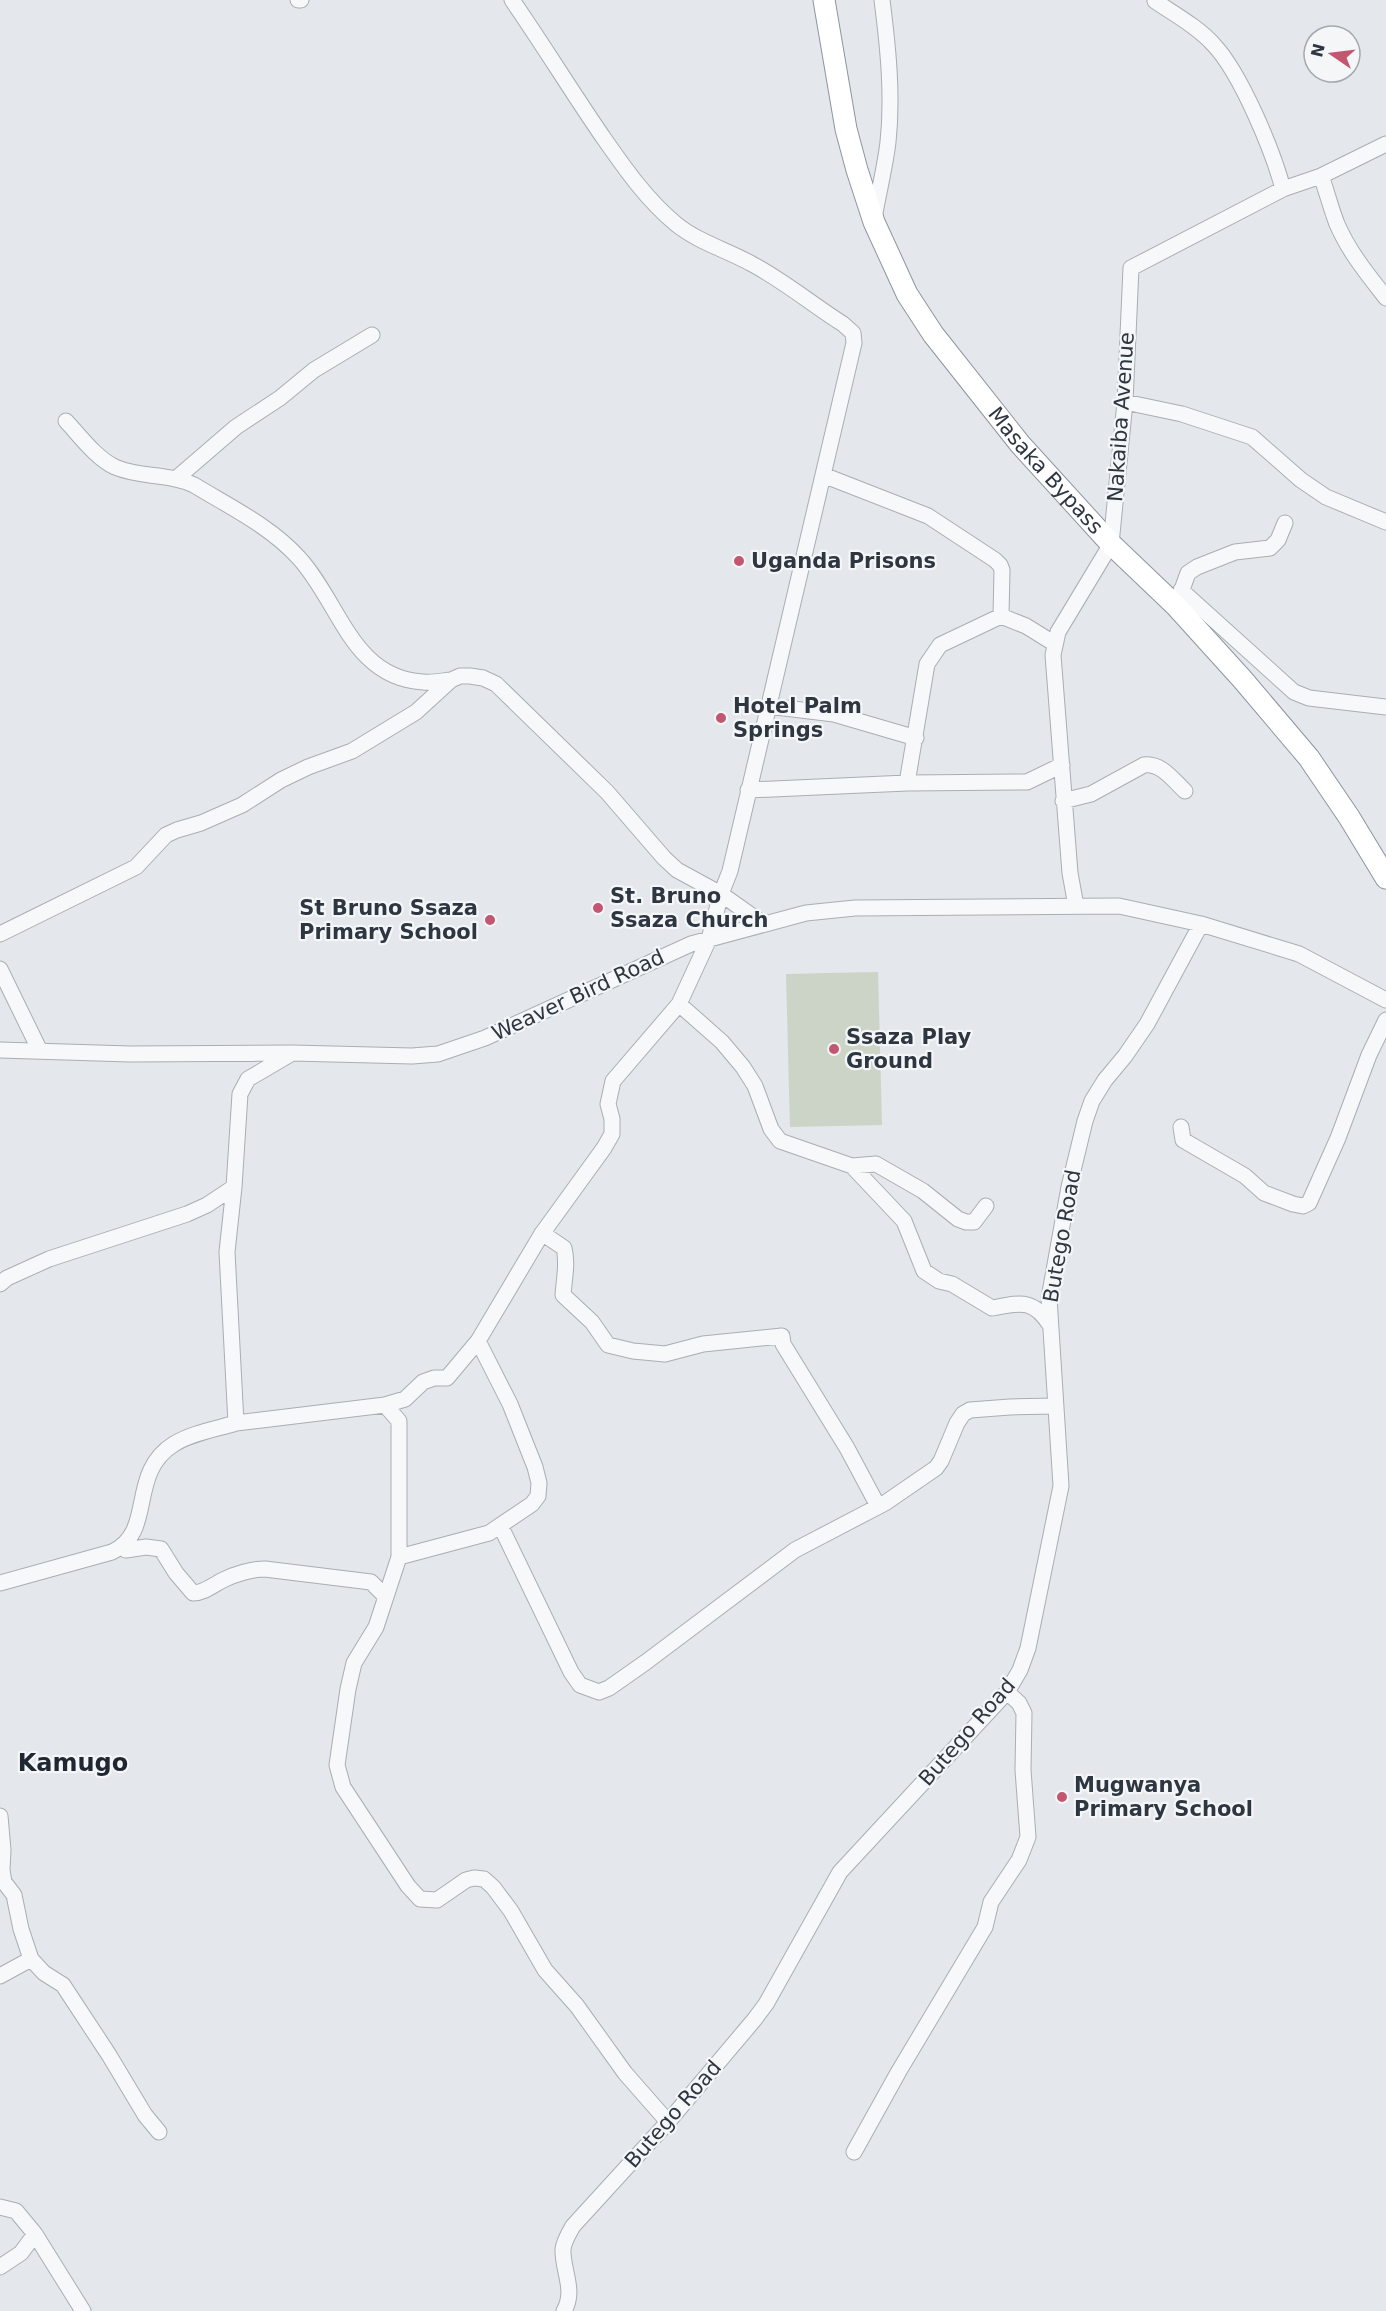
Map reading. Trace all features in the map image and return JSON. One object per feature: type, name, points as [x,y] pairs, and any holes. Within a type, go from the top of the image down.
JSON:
[{"type":"highway","name":"Masaka Bypass","points":[[824,0],[846,129],[874,222],[907,294],[933,334],[1020,444],[1111,544],[1179,598],[1243,680],[1309,758],[1349,817],[1386,878]]},
{"type":"street","points":[[0,1582],[124,1547],[135,1533],[147,1477],[157,1460],[173,1445],[236,1423],[385,1405],[405,1399],[423,1382],[434,1378],[447,1378],[478,1341],[542,1233],[604,1148],[612,1134],[612,1119],[608,1104],[613,1081],[679,1004],[709,939],[721,894],[730,871],[854,343],[853,333],[762,270],[730,252],[698,239],[677,225],[657,207],[632,178],[594,124],[512,0]]},
{"type":"street","points":[[874,222],[888,144],[890,107],[888,53],[882,0]]},
{"type":"street","points":[[1155,1],[1212,42],[1222,54],[1249,102],[1278,169],[1283,189]]},
{"type":"street","name":"Nakaiba Avenue","points":[[1076,906],[1070,873],[1063,801],[1053,655],[1058,632],[1111,544],[1125,402],[1131,268],[1242,213],[1283,189],[1322,176],[1386,144]]},
{"type":"street","points":[[1322,176],[1337,224],[1345,240],[1361,267],[1386,298]]},
{"type":"street","points":[[178,477],[236,426],[280,398],[314,370],[372,335]]},
{"type":"street","points":[[1125,402],[1182,414],[1252,437],[1301,480],[1326,497],[1386,522]]},
{"type":"street","points":[[66,421],[99,455],[116,467],[146,474],[178,477],[194,484],[282,541],[316,578],[356,646],[371,663],[386,672],[408,680],[424,682],[451,680]]},
{"type":"street","points":[[823,475],[928,516],[995,560],[1002,570],[1001,616]]},
{"type":"street","points":[[1285,523],[1275,545],[1270,548],[1236,552],[1197,567],[1188,573],[1179,598],[1293,692],[1309,698],[1386,706]]},
{"type":"street","points":[[907,783],[927,664],[940,645],[1001,616],[1026,626],[1055,644]]},
{"type":"street","points":[[0,934],[136,867],[166,836],[177,830],[201,824],[242,805],[281,780],[308,767],[352,751],[416,712],[451,680],[460,676],[483,678],[496,684],[607,792],[677,870],[721,894],[762,923]]},
{"type":"street","points":[[768,706],[834,714],[916,738]]},
{"type":"street","points":[[1063,801],[1091,794],[1144,765],[1152,764],[1159,766],[1185,791]]},
{"type":"street","points":[[748,790],[907,783],[1027,782],[1062,765]]},
{"type":"street","name":"Weaver Bird Road","points":[[0,1050],[141,1054],[292,1053],[412,1056],[438,1054],[485,1038],[691,944],[806,913],[855,908],[1119,906],[1201,924],[1299,954],[1386,999]]},
{"type":"street","name":"Butego Road","points":[[564,2311],[568,2305],[570,2286],[563,2250],[573,2226],[668,2122],[766,2004],[829,1889],[850,1859],[932,1775],[1007,1692],[1020,1670],[1028,1648],[1060,1486],[1049,1298],[1069,1187],[1085,1121],[1092,1101],[1105,1080],[1148,1024],[1201,924]]},
{"type":"street","points":[[0,969],[40,1051]]},
{"type":"street","points":[[679,1004],[722,1042],[743,1067],[756,1086],[775,1136],[792,1146],[852,1166],[876,1164],[923,1191],[958,1219],[966,1222],[974,1222],[986,1206]]},
{"type":"street","points":[[1181,1127],[1183,1140],[1245,1176],[1264,1193],[1293,1204],[1303,1206],[1309,1203],[1338,1138],[1369,1054],[1386,1020]]},
{"type":"street","points":[[236,1423],[227,1252],[240,1094],[248,1079],[292,1053]]},
{"type":"street","points":[[852,1166],[904,1221],[924,1271],[932,1278],[952,1284],[992,1308],[1022,1303],[1041,1311],[1050,1325]]},
{"type":"street","points":[[0,1284],[7,1278],[49,1259],[187,1214],[207,1205],[234,1186]]},
{"type":"street","points":[[542,1233],[564,1248],[567,1262],[563,1295],[592,1322],[608,1345],[633,1351],[665,1354],[703,1344],[782,1336],[783,1344],[847,1448],[879,1506]]},
{"type":"street","points":[[399,1557],[489,1533],[532,1504],[538,1496],[539,1483],[535,1467],[510,1404],[478,1341]]},
{"type":"street","points":[[405,1399],[399,1421],[399,1557],[376,1627],[354,1663],[337,1765],[338,1776],[408,1886],[420,1899],[437,1900],[466,1880],[474,1878],[484,1879],[493,1887],[511,1911],[545,1970],[577,2006],[625,2073],[668,2122]]},
{"type":"street","points":[[385,1405],[399,1421]]},
{"type":"street","points":[[501,1527],[571,1672],[580,1685],[599,1692],[609,1688],[646,1662],[795,1550],[879,1506],[936,1468],[957,1423],[969,1410],[1055,1406]]},
{"type":"street","points":[[124,1547],[126,1550],[146,1547],[161,1550],[193,1593],[200,1593],[226,1579],[256,1569],[304,1572],[371,1582],[394,1574]]},
{"type":"street","points":[[371,1582],[386,1597]]},
{"type":"street","points":[[854,2152],[899,2071],[985,1927],[991,1902],[1025,1848],[1028,1837],[1023,1770],[1026,1724],[1022,1708],[1007,1692]]},
{"type":"street","points":[[0,1816],[4,1882],[14,1894],[21,1929],[31,1959],[44,1973],[63,1985],[145,2115],[159,2132]]},
{"type":"street","points":[[0,1976],[31,1959]]},
{"type":"street","points":[[0,2207],[16,2211],[35,2234],[82,2311]]},
{"type":"street","points":[[0,2267],[21,2253],[35,2234]]},
{"type":"green space","name":"Ssaza Play Ground","points":[[878,972],[882,1125],[790,1127],[786,974]]},
{"type":"place","name":"Uganda Prisons","points":[[739,561]]},
{"type":"place","name":"Hotel Palm Springs","points":[[721,718]]},
{"type":"place","name":"St. Bruno Ssaza Church","points":[[598,908]]},
{"type":"place","name":"St Bruno Ssaza Primary School","points":[[490,920]]},
{"type":"place","name":"Ssaza Play Ground","points":[[834,1049]]},
{"type":"place","name":"Mugwanya Primary School","points":[[1062,1797]]},
{"type":"district","name":"Kamugo","points":[[73,1763]]}]
